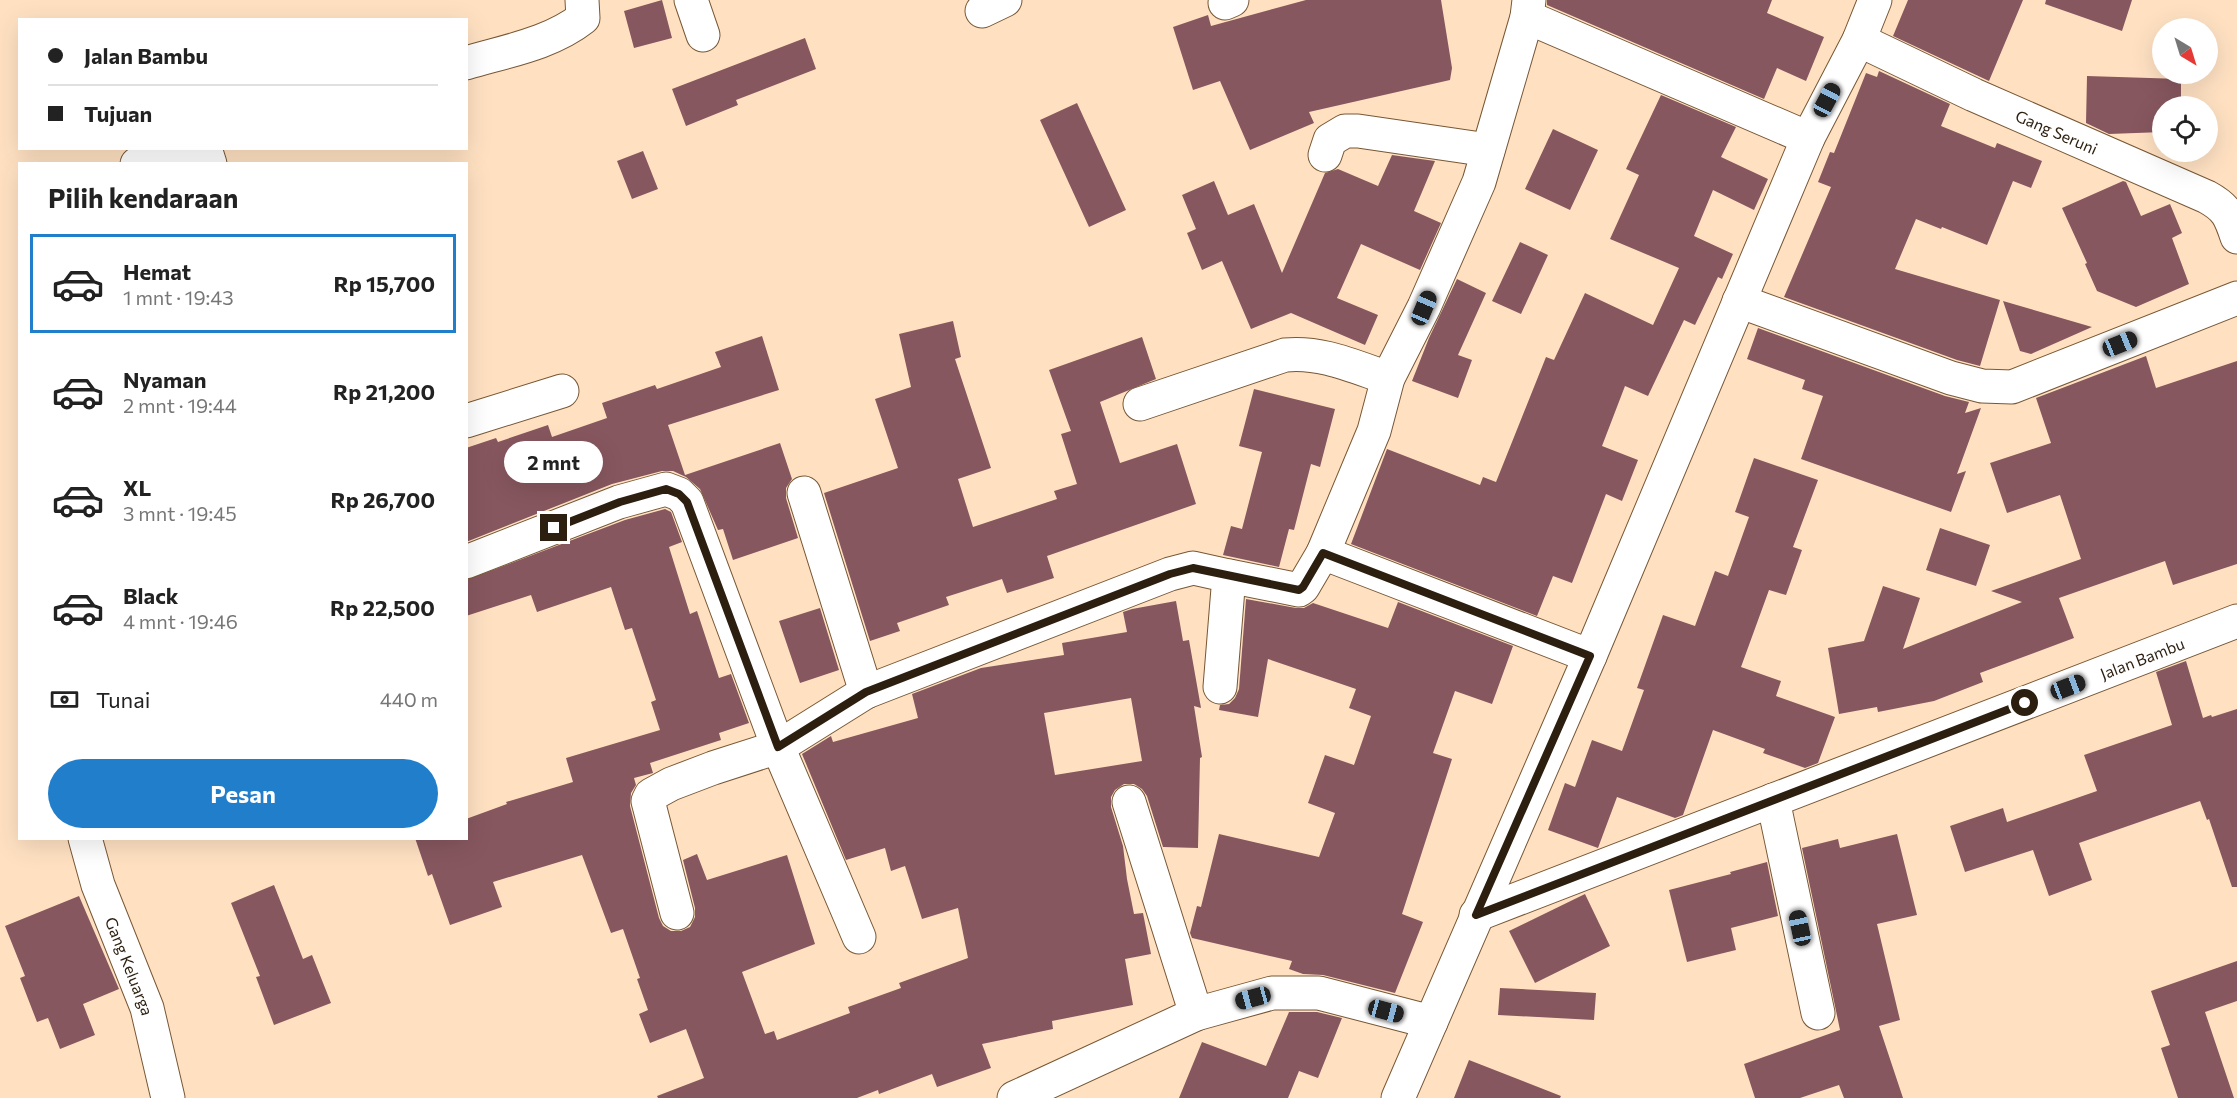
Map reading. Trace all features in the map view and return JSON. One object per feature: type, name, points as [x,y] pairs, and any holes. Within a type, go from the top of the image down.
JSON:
[{"type":"street","points":[[468,62],[566,31],[583,18],[582,0]]},
{"type":"street","points":[[691,0],[703,35]]},
{"type":"street","points":[[1398,1098],[1590,656],[1808,138],[1859,40],[1875,0]]},
{"type":"street","points":[[676,913],[648,801],[651,795],[671,784],[778,747],[866,692],[1181,570],[1193,568],[1299,590],[1303,587],[1323,553],[1374,431],[1388,378],[1424,308],[1479,182],[1528,8],[1808,138]]},
{"type":"street","name":"Gang Seruni","points":[[1859,40],[1974,95],[2207,197],[2220,204],[2230,215],[2237,237]]},
{"type":"street","points":[[1325,155],[1330,140],[1345,131],[1488,150]]},
{"type":"street","points":[[143,162],[180,150]]},
{"type":"street","points":[[1739,301],[1951,378],[1982,386],[2012,387],[2237,298]]},
{"type":"street","points":[[1140,404],[1285,356],[1301,354],[1315,355],[1388,378]]},
{"type":"street","points":[[468,419],[562,391]]},
{"type":"street","points":[[468,561],[620,502],[666,489],[679,494],[687,502],[778,747],[859,937]]},
{"type":"street","points":[[804,493],[866,692]]},
{"type":"street","points":[[1323,553],[1590,656]]},
{"type":"street","points":[[1220,687],[1229,576]]},
{"type":"street","name":"Jalan Bambu","points":[[1476,915],[2237,621]]},
{"type":"street","points":[[1773,800],[1818,1013]]},
{"type":"street","points":[[1130,802],[1196,1014]]},
{"type":"street","name":"Gang Keluarga","points":[[86,840],[98,885],[147,1008],[168,1098]]},
{"type":"street","points":[[1025,1096],[1196,1014],[1272,993],[1319,993],[1431,1022]]},
{"type":"building","points":[[662,0],[672,38],[634,48],[624,11]]},
{"type":"building","points":[[1306,0],[1441,0],[1452,68],[1450,80],[1309,112],[1314,123],[1250,150],[1220,81],[1193,90],[1173,27],[1208,15],[1211,26]]},
{"type":"building","points":[[1547,0],[1772,0],[1767,13],[1824,37],[1806,81],[1777,68],[1764,99],[1547,5]]},
{"type":"building","points":[[1908,0],[2023,0],[1989,81],[1893,36]]},
{"type":"building","points":[[2046,0],[2132,0],[2122,31],[2045,4]]},
{"type":"building","points":[[805,38],[816,69],[736,100],[738,105],[686,126],[672,89]]},
{"type":"building","points":[[1879,71],[1950,104],[1941,126],[1995,148],[1997,143],[2042,161],[2031,188],[2013,181],[1987,245],[1916,219],[1895,269],[2000,300],[1980,366],[1957,360],[1784,297],[1831,187],[1818,182],[1830,152],[1834,153],[1866,73],[1877,77]]},
{"type":"building","points":[[2087,76],[2152,78],[2152,84],[2181,84],[2181,96],[2152,96],[2152,132],[2109,134],[2086,123]]},
{"type":"building","points":[[1661,95],[1736,127],[1721,157],[1768,179],[1754,210],[1713,190],[1694,236],[1733,254],[1722,279],[1718,277],[1695,325],[1684,320],[1648,396],[1625,386],[1602,446],[1638,460],[1622,501],[1606,494],[1572,583],[1553,576],[1537,616],[1351,544],[1387,449],[1480,485],[1483,477],[1496,482],[1546,357],[1554,360],[1585,293],[1653,325],[1679,268],[1610,239],[1639,175],[1626,169]]},
{"type":"building","points":[[1077,103],[1126,210],[1089,227],[1040,120]]},
{"type":"building","points":[[1553,129],[1598,150],[1570,210],[1525,189]]},
{"type":"building","points":[[643,151],[658,189],[632,199],[617,161]]},
{"type":"building","points":[[1392,155],[1435,161],[1414,211],[1441,223],[1420,270],[1361,244],[1337,298],[1378,315],[1365,345],[1291,313],[1251,329],[1222,261],[1202,270],[1187,233],[1196,229],[1182,195],[1214,181],[1228,215],[1254,204],[1282,273],[1325,173],[1338,169],[1378,186]]},
{"type":"building","points":[[2123,181],[2126,182],[2141,216],[2170,204],[2182,233],[2172,238],[2189,284],[2136,307],[2097,291],[2062,208]]},
{"type":"building","points":[[1520,242],[1548,255],[1521,314],[1492,301]]},
{"type":"building","points":[[1457,279],[1486,293],[1458,355],[1472,360],[1458,398],[1412,381],[1429,338]]},
{"type":"building","points":[[2003,301],[2092,327],[2031,354],[2020,351]]},
{"type":"building","points":[[953,321],[961,357],[955,359],[991,468],[958,479],[973,527],[1057,499],[1054,491],[1077,484],[1061,434],[1071,431],[1049,370],[1142,337],[1156,379],[1100,402],[1120,463],[1177,444],[1196,504],[1047,556],[1054,578],[1007,593],[1002,579],[946,597],[949,605],[897,623],[900,631],[870,641],[824,493],[898,468],[875,399],[911,387],[899,334]]},
{"type":"building","points":[[1758,328],[1945,396],[1969,402],[1965,413],[1981,408],[1957,474],[1966,471],[1951,512],[1801,459],[1823,396],[1802,389],[1805,380],[1747,359]]},
{"type":"building","points":[[762,336],[779,390],[668,425],[685,475],[780,443],[792,479],[786,488],[786,498],[798,538],[733,560],[723,529],[718,530],[700,489],[686,477],[673,471],[662,471],[612,484],[468,541],[468,447],[496,438],[498,442],[548,425],[552,437],[607,418],[602,403],[655,385],[657,389],[721,367],[715,352]]},
{"type":"building","points":[[2146,356],[2156,388],[2237,361],[2237,564],[2173,585],[2165,561],[2059,598],[2074,638],[1980,673],[1983,682],[1934,701],[1878,712],[1877,707],[1839,714],[1828,648],[1864,641],[1883,586],[1920,598],[1903,649],[2022,602],[1991,591],[2081,559],[2060,495],[2007,513],[1990,463],[2051,443],[2036,398]]},
{"type":"building","points":[[1254,389],[1335,409],[1320,467],[1311,464],[1294,530],[1289,529],[1279,567],[1223,555],[1231,526],[1242,529],[1262,452],[1239,446]]},
{"type":"building","points":[[1754,458],[1818,480],[1793,547],[1802,550],[1786,595],[1769,590],[1741,667],[1781,681],[1776,696],[1835,717],[1818,763],[1805,768],[1763,753],[1765,749],[1713,730],[1683,815],[1675,818],[1617,797],[1598,848],[1548,830],[1565,783],[1575,787],[1592,740],[1622,751],[1644,690],[1637,688],[1663,615],[1695,626],[1715,571],[1728,576],[1749,517],[1735,512]]},
{"type":"building","points":[[665,509],[671,512],[682,542],[669,547],[690,614],[697,611],[719,678],[731,674],[749,723],[719,733],[721,740],[650,763],[653,773],[634,778],[636,785],[631,793],[630,806],[659,918],[663,926],[671,931],[681,931],[690,927],[695,917],[695,908],[683,860],[697,854],[707,880],[787,855],[815,944],[742,972],[765,1034],[774,1031],[777,1040],[850,1013],[848,1007],[901,988],[899,983],[968,958],[958,908],[922,919],[905,866],[891,871],[885,848],[846,860],[802,754],[831,736],[833,742],[918,718],[912,694],[981,668],[1064,655],[1062,643],[1127,632],[1123,612],[1176,601],[1183,641],[1189,640],[1201,708],[1194,706],[1202,757],[1200,758],[1198,848],[1163,847],[1147,796],[1142,789],[1134,784],[1124,784],[1115,790],[1111,797],[1111,807],[1123,846],[1134,914],[1143,913],[1151,954],[1125,959],[1133,1005],[1052,1021],[1053,1029],[982,1044],[991,1068],[937,1087],[932,1074],[879,1094],[878,1090],[857,1098],[658,1098],[657,1096],[704,1078],[686,1029],[650,1043],[639,1014],[648,1010],[623,929],[611,933],[582,855],[493,882],[502,907],[450,925],[432,874],[428,876],[416,840],[468,840],[468,818],[507,804],[506,802],[573,782],[566,758],[660,730],[651,702],[656,700],[632,628],[625,630],[611,587],[537,612],[531,595],[468,615],[468,579],[625,520]],"holes":[[[1131,698],[1142,761],[1055,775],[1044,713]]]},
{"type":"building","points":[[1940,528],[1990,545],[1976,586],[1926,570]]},
{"type":"building","points":[[1246,599],[1296,608],[1304,608],[1313,603],[1388,628],[1398,602],[1513,646],[1492,704],[1455,691],[1433,753],[1452,759],[1402,914],[1423,922],[1395,993],[1323,975],[1303,974],[1289,969],[1292,961],[1192,938],[1190,933],[1197,906],[1201,907],[1219,834],[1319,857],[1335,813],[1308,803],[1325,755],[1354,765],[1371,716],[1349,708],[1356,689],[1268,659],[1258,717],[1219,710],[1220,705],[1229,704],[1235,698],[1239,689]]},
{"type":"building","points":[[820,608],[839,670],[800,683],[779,621]]},
{"type":"building","points":[[2186,661],[2203,718],[2237,709],[2237,887],[2232,887],[2209,819],[2207,820],[2200,801],[2079,843],[2092,880],[2049,896],[2033,850],[1965,872],[1950,826],[2003,808],[2007,822],[2097,791],[2084,755],[2172,725],[2156,672]]},
{"type":"building","points":[[1897,834],[1917,915],[1877,924],[1900,1020],[1879,1026],[1903,1098],[1844,1098],[1839,1085],[1800,1098],[1755,1098],[1744,1064],[1840,1030],[1802,848],[1838,839],[1840,848]]},
{"type":"building","points":[[1767,862],[1778,916],[1731,928],[1736,950],[1687,962],[1669,890]]},
{"type":"building","points":[[274,885],[303,959],[312,955],[331,1003],[274,1025],[256,977],[260,976],[231,903]]},
{"type":"building","points":[[1585,894],[1610,946],[1535,983],[1509,931]]},
{"type":"building","points":[[79,896],[119,989],[83,1004],[95,1035],[60,1049],[48,1018],[37,1022],[20,978],[25,976],[5,926]]},
{"type":"building","points":[[2237,961],[2237,1001],[2205,1012],[2234,1098],[2178,1098],[2161,1048],[2170,1045],[2151,991]]},
{"type":"building","points":[[1500,988],[1596,993],[1594,1020],[1498,1015]]},
{"type":"building","points":[[1289,1012],[1317,1012],[1342,1018],[1318,1078],[1299,1071],[1288,1098],[1179,1098],[1202,1042],[1266,1066]]},
{"type":"building","points":[[1469,1060],[1561,1096],[1560,1098],[1454,1098]]},
{"type":"route","points":[[554,528],[620,502],[666,489],[679,494],[687,502],[778,747],[866,692],[1181,570],[1193,568],[1299,590],[1323,553],[1590,656],[1476,915],[2025,703]]}]
